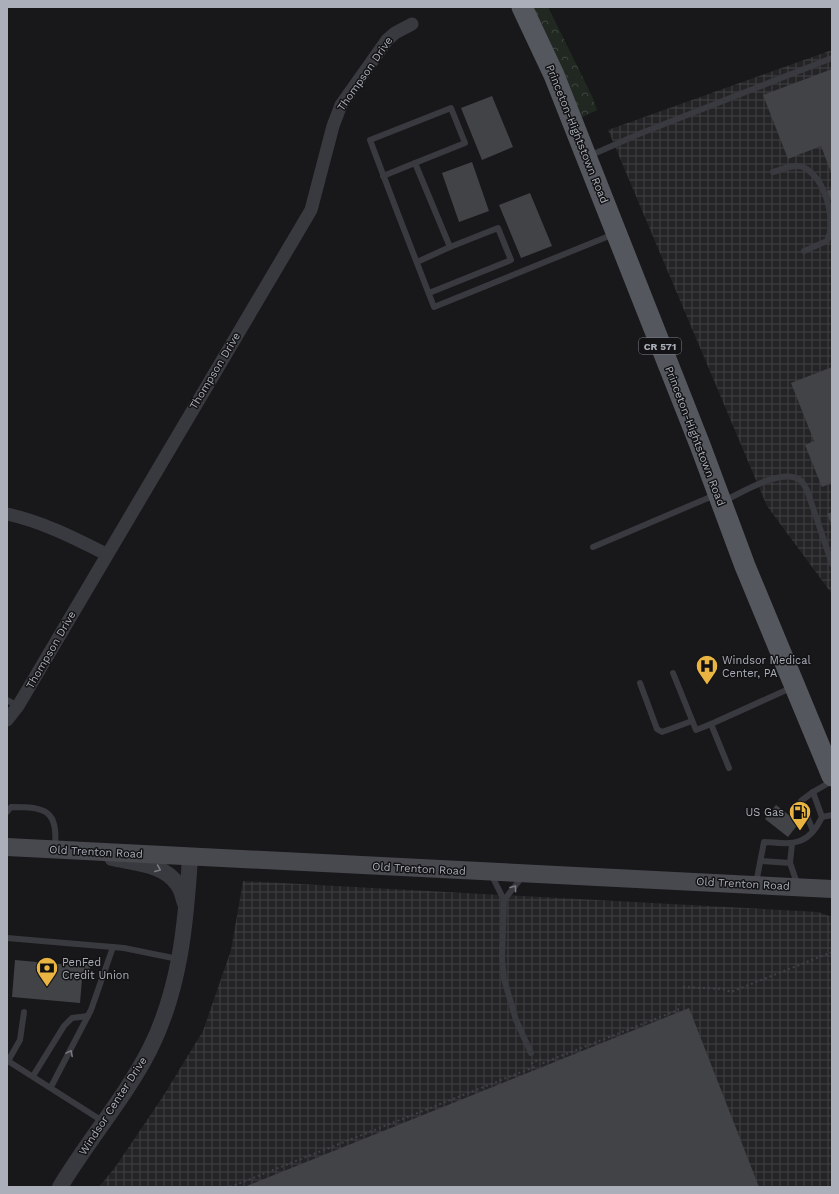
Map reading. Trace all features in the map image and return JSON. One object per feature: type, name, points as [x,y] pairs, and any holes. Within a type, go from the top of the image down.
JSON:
[{"type":"main road","name":"Princeton-Hightstown Road","points":[[522,7],[554,75],[700,445],[719,498],[832,776]]},
{"type":"main road","name":"Old Trenton Road","points":[[7,847],[524,875],[832,889]]},
{"type":"main road","points":[[805,887],[832,878]]},
{"type":"street","name":"Thompson Drive","points":[[7,720],[13,703],[106,554],[311,210],[333,126],[341,105],[387,40],[395,33],[412,24]]},
{"type":"street","points":[[7,514],[26,518],[61,531],[106,554]]},
{"type":"street","points":[[80,851],[154,867],[168,873],[179,886],[187,909]]},
{"type":"street","name":"Windsor Center Drive","points":[[60,1187],[136,1074],[150,1050],[163,1019],[172,993],[179,959],[187,909],[190,857]]},
{"type":"lane","points":[[586,157],[639,134],[832,58]]},
{"type":"lane","points":[[383,176],[465,143],[451,108],[370,140],[383,176],[434,307],[616,234]]},
{"type":"lane","points":[[415,163],[450,247]]},
{"type":"lane","points":[[773,172],[797,166],[803,167],[810,172],[824,192],[831,214],[829,237],[827,241],[804,250]]},
{"type":"lane","points":[[417,262],[498,228],[511,260],[429,294]]},
{"type":"lane","points":[[593,547],[719,498],[774,478],[786,476],[800,480],[808,490],[832,564]]},
{"type":"lane","points":[[673,673],[696,730],[796,686]]},
{"type":"lane","points":[[640,683],[657,729],[662,732],[692,721]]},
{"type":"lane","points":[[711,724],[729,768]]},
{"type":"lane","points":[[813,831],[801,801],[832,781]]},
{"type":"lane","points":[[813,792],[822,818]]},
{"type":"lane","points":[[7,812],[16,807],[38,810],[49,814],[56,824],[55,849]]},
{"type":"lane","points":[[756,885],[764,842],[792,844],[802,841],[813,831],[822,818],[832,815]]},
{"type":"lane","points":[[792,844],[790,862],[805,887]]},
{"type":"lane","points":[[761,861],[790,862]]},
{"type":"lane","points":[[490,873],[504,900],[502,958],[504,979],[516,1020],[531,1052]]},
{"type":"lane","points":[[504,900],[524,875]]},
{"type":"lane","points":[[7,938],[113,947],[179,959]]},
{"type":"lane","points":[[51,1087],[88,1016],[113,947]]},
{"type":"lane","points":[[24,1012],[20,1040],[8,1061],[104,1122]]},
{"type":"lane","points":[[33,1076],[64,1026],[72,1018],[88,1016]]},
{"type":"path","points":[[683,987],[723,989],[731,992],[832,952]]},
{"type":"path","points":[[230,1187],[534,1067],[532,1062],[540,1059],[543,1064],[678,1010],[679,1003]]},
{"type":"shaded area","points":[[832,50],[832,594],[767,506],[608,130]]},
{"type":"shaded area","points":[[243,881],[818,912],[832,917],[832,1187],[99,1187],[116,1166],[162,1098],[203,1031],[231,950]]},
{"type":"green space","points":[[522,7],[548,7],[592,96],[597,110],[572,122]]},
{"type":"building","points":[[832,69],[832,175],[821,146],[788,159],[763,95]]},
{"type":"building","points":[[492,96],[513,147],[482,160],[461,108]]},
{"type":"building","points":[[472,162],[489,211],[459,222],[442,173]]},
{"type":"building","points":[[832,189],[832,204],[827,191]]},
{"type":"building","points":[[530,193],[552,246],[521,258],[499,205]]},
{"type":"building","points":[[832,367],[832,483],[822,487],[805,445],[814,441],[791,383]]},
{"type":"building","points":[[832,512],[832,526],[827,514]]},
{"type":"building","points":[[776,805],[799,823],[788,837],[765,819]]},
{"type":"building","name":"PenFed Credit Union","points":[[15,960],[70,965],[70,967],[75,967],[75,963],[90,965],[89,980],[82,979],[80,1003],[12,997]]},
{"type":"building","points":[[689,1008],[759,1187],[244,1187]]},
{"type":"place","name":"Windsor Medical Center, PA","points":[[707,686]]},
{"type":"place","name":"US Gas","points":[[800,832]]},
{"type":"place","name":"PenFed Credit Union","points":[[47,988]]}]
